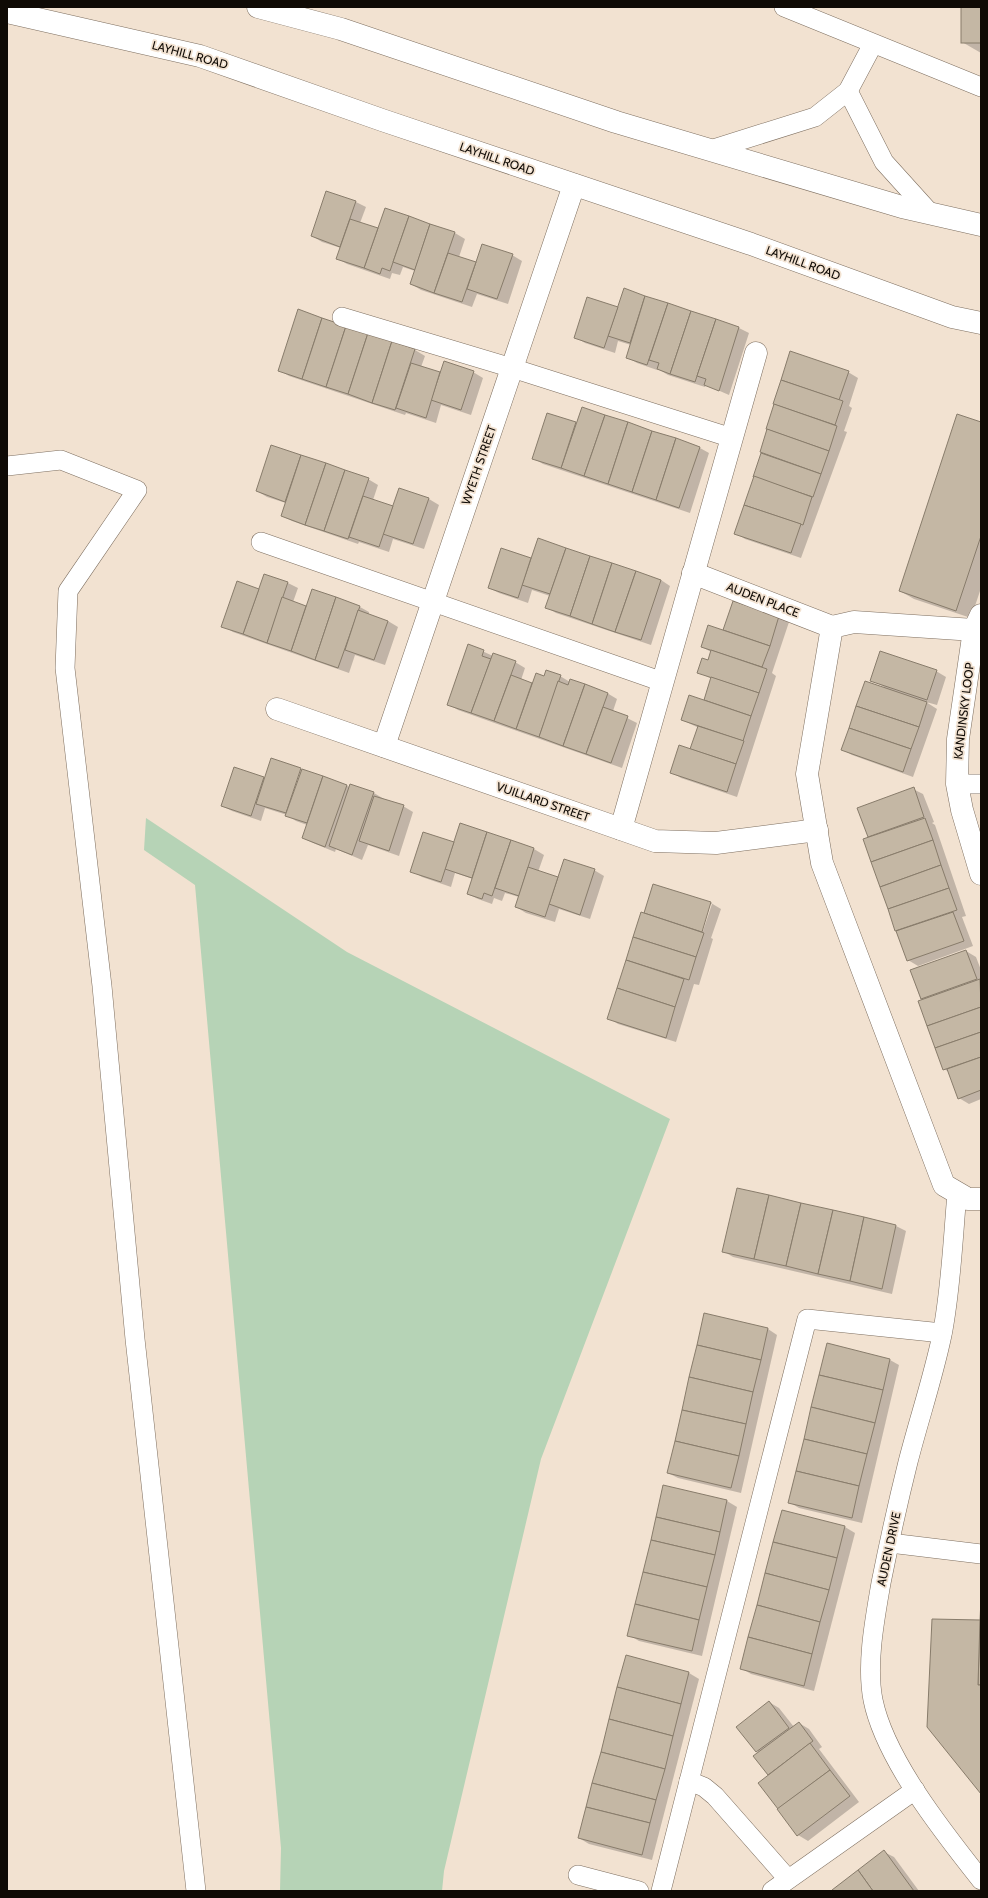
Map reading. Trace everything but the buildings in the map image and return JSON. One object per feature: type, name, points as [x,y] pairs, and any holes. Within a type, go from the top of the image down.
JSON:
[{"type":"street","points":[[258,7],[340,29],[616,122],[902,207],[981,225]]},
{"type":"street","name":"LAYHILL ROAD","points":[[7,12],[200,56],[382,120],[751,244],[952,317],[981,323]]},
{"type":"street","name":"WYETH STREET","points":[[384,746],[574,185]]},
{"type":"street","points":[[621,829],[756,353]]},
{"type":"street","name":"AUDEN PLACE","points":[[693,573],[832,627]]},
{"type":"street","points":[[978,623],[854,622],[832,627],[807,774],[822,863],[944,1185],[968,1199],[981,1199]]},
{"type":"street","name":"KANDINSKY LOOP","points":[[978,623],[958,739],[957,784],[962,810],[981,874]]},
{"type":"street","name":"VUILLARD STREET","points":[[278,709],[654,841],[716,842],[817,830]]},
{"type":"lane","points":[[784,7],[981,87]]},
{"type":"lane","points":[[710,150],[816,117],[848,91],[873,44]]},
{"type":"lane","points":[[848,91],[884,162],[931,214]]},
{"type":"lane","points":[[342,317],[512,368],[732,438]]},
{"type":"lane","points":[[7,466],[61,460],[137,490],[68,591],[65,668],[102,986],[136,1347],[196,1891]]},
{"type":"lane","points":[[261,542],[663,682]]},
{"type":"lane","points":[[957,784],[981,784]]},
{"type":"lane","name":"AUDEN DRIVE","points":[[957,1193],[942,1332],[931,1381],[908,1462],[890,1543],[875,1617],[871,1655],[873,1699],[886,1740],[915,1790],[954,1847],[981,1880]]},
{"type":"lane","points":[[661,1891],[807,1319],[942,1332]]},
{"type":"lane","points":[[890,1543],[981,1554]]},
{"type":"lane","points":[[689,1781],[704,1787],[715,1796],[788,1879]]},
{"type":"lane","points":[[772,1891],[915,1790]]},
{"type":"lane","points":[[578,1875],[639,1891]]},
{"type":"green space","points":[[146,818],[347,952],[670,1119],[541,1459],[444,1871],[442,1891],[280,1891],[281,1848],[195,885],[144,850]]}]
